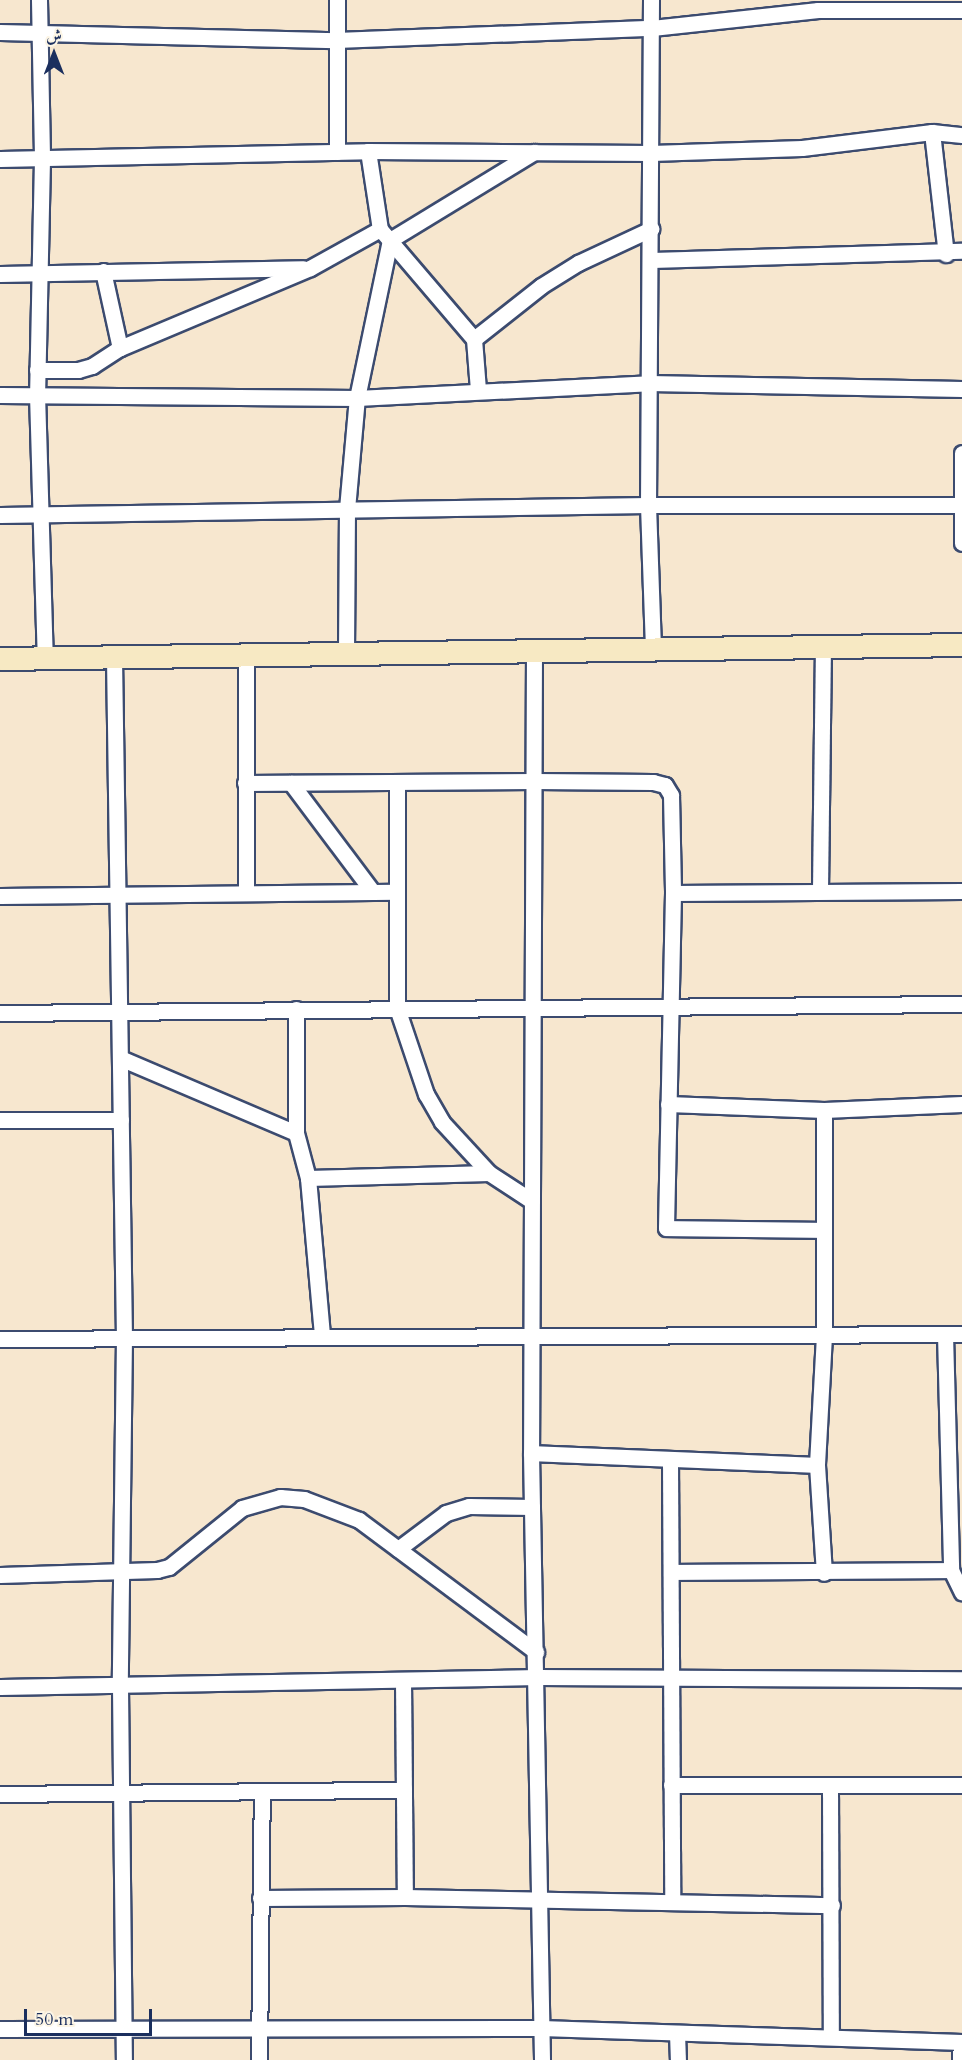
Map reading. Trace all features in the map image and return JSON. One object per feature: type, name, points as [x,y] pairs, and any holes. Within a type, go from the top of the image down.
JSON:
[{"type":"street","points":[[39,0],[42,159],[37,394],[45,658]]},
{"type":"street","points":[[337,0],[337,152]]},
{"type":"street","points":[[651,0],[648,505],[652,648]]},
{"type":"street","points":[[0,32],[336,40],[652,28],[818,10],[960,6]]},
{"type":"street","points":[[932,132],[946,254]]},
{"type":"street","points":[[0,159],[368,151],[651,153],[802,148],[932,132],[962,135]]},
{"type":"street","points":[[346,652],[347,509],[357,398],[385,235],[368,151]]},
{"type":"street","points":[[37,370],[78,370],[120,348],[385,235],[429,220],[534,152]]},
{"type":"street","points":[[474,339],[541,286],[578,263],[651,229]]},
{"type":"street","points":[[385,235],[474,339],[477,390]]},
{"type":"street","points":[[651,260],[946,254],[962,251]]},
{"type":"street","points":[[0,274],[310,268]]},
{"type":"street","points":[[103,271],[120,348]]},
{"type":"street","points":[[0,395],[357,398],[650,382],[962,389]]},
{"type":"street","points":[[962,453],[960,505],[962,543]]},
{"type":"street","points":[[0,515],[648,505],[960,505]]},
{"type":"street","points":[[0,659],[346,652],[962,645]]},
{"type":"street","points":[[820,890],[823,646]]},
{"type":"street","points":[[534,650],[531,1453],[537,1677],[542,2060]]},
{"type":"street","points":[[246,654],[246,891]]},
{"type":"street","points":[[114,657],[123,1337],[123,1573],[120,1687],[124,2060]]},
{"type":"street","points":[[246,783],[535,781],[652,782],[665,785],[671,795],[673,893],[666,1228],[824,1230]]},
{"type":"street","points":[[398,782],[397,1008],[426,1094],[442,1122],[489,1173],[532,1201]]},
{"type":"street","points":[[291,783],[372,891]]},
{"type":"street","points":[[673,893],[820,890],[962,891]]},
{"type":"street","points":[[0,896],[246,891],[397,892]]},
{"type":"street","points":[[0,1013],[120,1013],[532,1005],[962,1004]]},
{"type":"street","points":[[296,1010],[296,1132],[308,1178],[322,1336]]},
{"type":"street","points":[[120,1058],[296,1132]]},
{"type":"street","points":[[668,1104],[824,1110],[962,1104]]},
{"type":"street","points":[[824,1110],[824,1335],[817,1465],[824,1573]]},
{"type":"street","points":[[0,1120],[121,1120]]},
{"type":"street","points":[[308,1178],[489,1173]]},
{"type":"street","points":[[945,1334],[951,1570],[962,1593]]},
{"type":"street","points":[[0,1340],[123,1337],[962,1334]]},
{"type":"street","points":[[531,1453],[670,1461],[817,1465]]},
{"type":"street","points":[[670,1461],[673,1572],[672,1900]]},
{"type":"street","points":[[0,1575],[123,1573],[169,1567],[242,1509],[280,1497],[332,1506],[359,1520],[536,1652]]},
{"type":"street","points":[[398,1549],[453,1511],[494,1504],[532,1507]]},
{"type":"street","points":[[673,1572],[824,1573],[951,1570]]},
{"type":"street","points":[[0,1687],[120,1687],[537,1677],[962,1679]]},
{"type":"street","points":[[403,1680],[405,1897]]},
{"type":"street","points":[[671,1785],[830,1788],[962,1785]]},
{"type":"street","points":[[830,1788],[831,2037]]},
{"type":"street","points":[[0,1794],[121,1790],[404,1790]]},
{"type":"street","points":[[259,2060],[262,1791]]},
{"type":"street","points":[[261,1898],[672,1900],[832,1905]]},
{"type":"street","points":[[0,2029],[541,2028],[831,2037],[961,2042],[960,2060]]},
{"type":"street","points":[[677,2033],[678,2060]]}]
